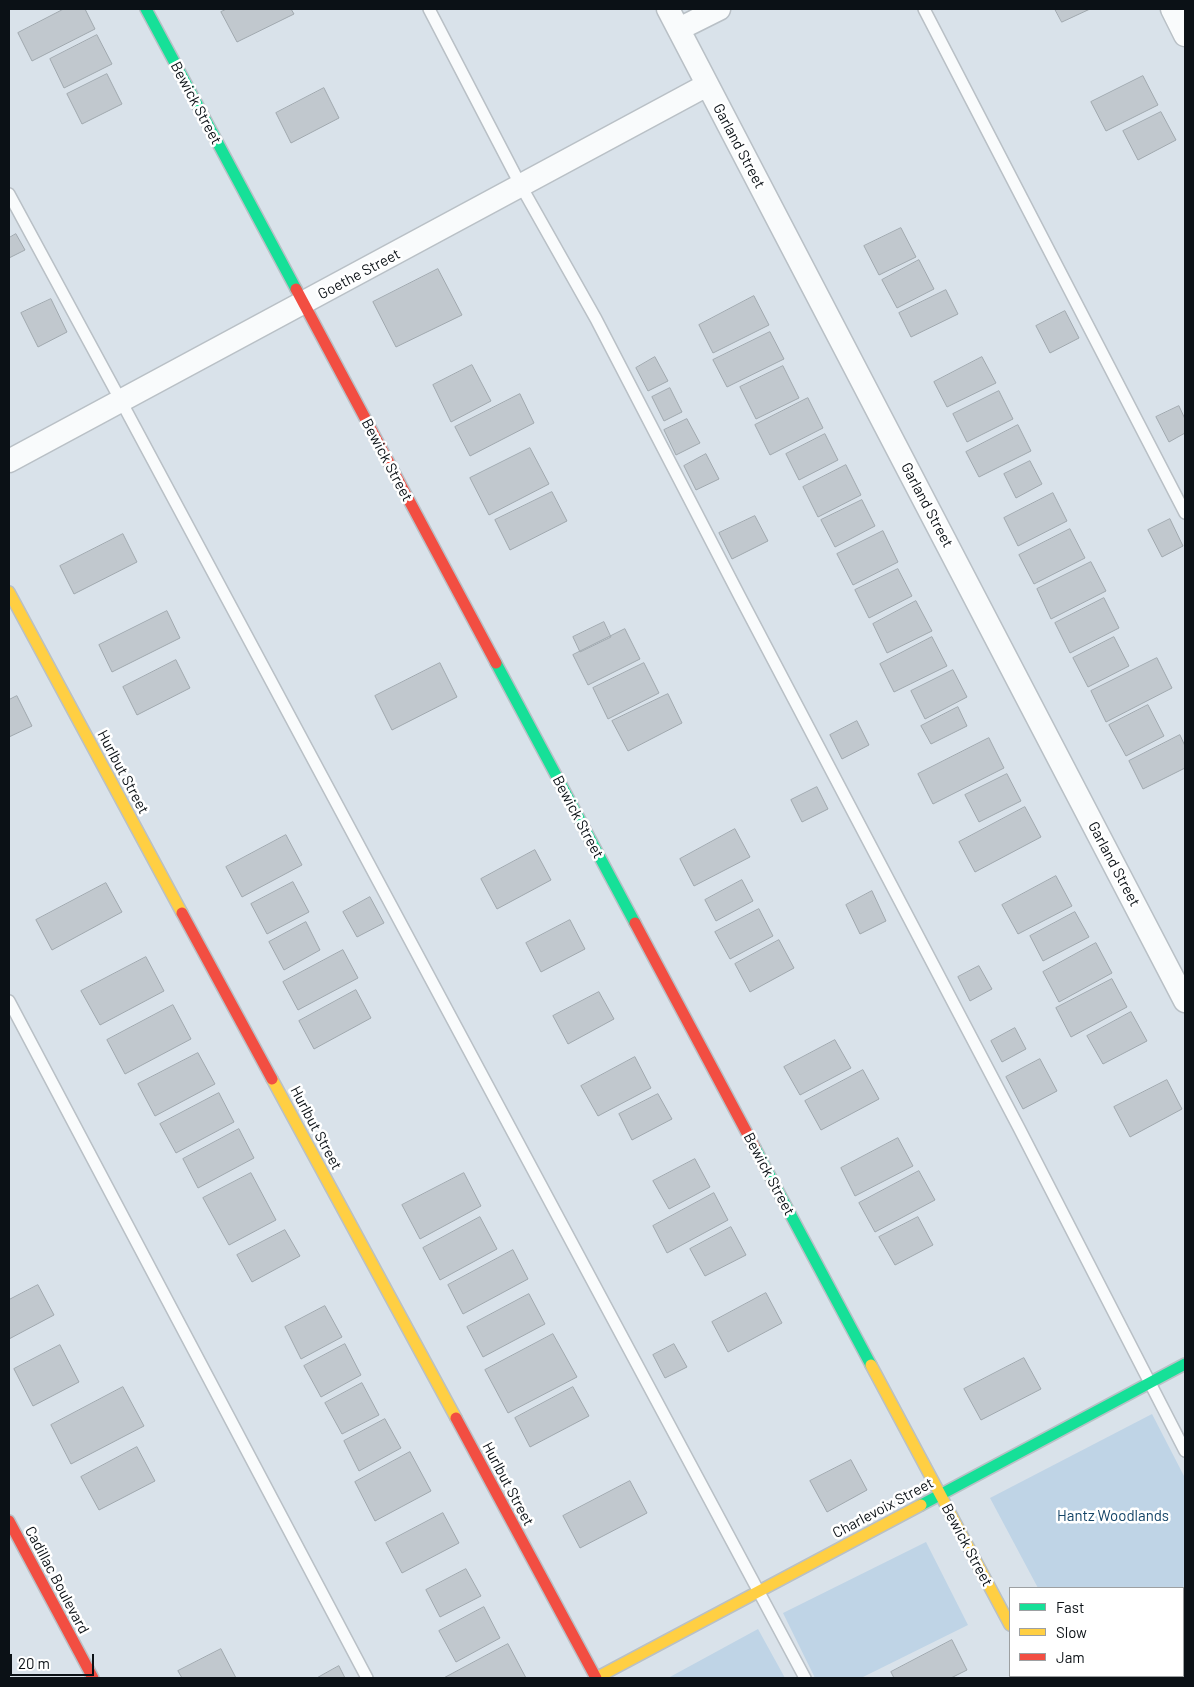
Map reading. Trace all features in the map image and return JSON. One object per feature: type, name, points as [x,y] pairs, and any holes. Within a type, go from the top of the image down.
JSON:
[{"type":"street","name":"Bewick Street","points":[[146,9],[1009,1624]]},
{"type":"street","name":"Garland Street","points":[[668,9],[1185,1000]]},
{"type":"street","points":[[679,29],[719,9]]},
{"type":"street","points":[[1172,9],[1185,35]]},
{"type":"street","name":"Goethe Street","points":[[9,461],[708,85]]},
{"type":"street","name":"Hurlbut Street","points":[[9,592],[596,1678]]},
{"type":"street","name":"Charlevoix Street","points":[[596,1678],[1185,1364]]},
{"type":"street","name":"Cadillac Boulevard","points":[[9,1521],[92,1678]]},
{"type":"lane","points":[[429,9],[521,186],[596,319],[1185,1450]]},
{"type":"lane","points":[[924,9],[1185,514]]},
{"type":"lane","points":[[9,194],[805,1678]]},
{"type":"lane","points":[[9,1001],[368,1678]]},
{"type":"green space","name":"Hantz Woodlands","points":[[1152,1414],[1185,1478],[1185,1678],[1086,1678],[1184,1677],[1184,1587],[1037,1587],[990,1498]]},
{"type":"green space","points":[[926,1542],[968,1625],[861,1678],[815,1678],[783,1613]]},
{"type":"green space","points":[[758,1629],[785,1678],[668,1678]]},
{"type":"building","points":[[64,9],[85,9],[95,29],[32,61],[18,33]]},
{"type":"building","points":[[227,9],[291,9],[294,14],[237,42],[221,12]]},
{"type":"building","points":[[1055,9],[1090,9],[1062,22]]},
{"type":"building","points":[[97,35],[112,64],[64,88],[50,59]]},
{"type":"building","points":[[107,74],[122,104],[82,124],[67,94]]},
{"type":"building","points":[[1143,76],[1158,105],[1106,131],[1091,102]]},
{"type":"building","points":[[324,88],[339,118],[291,143],[276,113]]},
{"type":"building","points":[[1161,112],[1176,140],[1138,160],[1123,131]]},
{"type":"building","points":[[901,228],[916,257],[879,275],[864,246]]},
{"type":"building","points":[[16,234],[25,250],[9,258],[9,238]]},
{"type":"building","points":[[919,260],[934,289],[897,308],[882,280]]},
{"type":"building","points":[[438,269],[462,315],[396,347],[373,302]]},
{"type":"building","points":[[946,290],[958,314],[911,337],[899,313]]},
{"type":"building","points":[[754,296],[769,325],[713,353],[699,325]]},
{"type":"building","points":[[51,299],[67,332],[38,347],[21,313]]},
{"type":"building","points":[[1065,311],[1079,338],[1050,353],[1036,326]]},
{"type":"building","points":[[770,332],[784,359],[727,387],[713,360]]},
{"type":"building","points":[[655,357],[668,381],[648,391],[636,368]]},
{"type":"building","points":[[982,357],[996,383],[947,407],[934,382]]},
{"type":"building","points":[[472,365],[491,401],[451,422],[433,385]]},
{"type":"building","points":[[783,366],[799,398],[756,419],[740,387]]},
{"type":"building","points":[[670,388],[682,412],[664,421],[652,397]]},
{"type":"building","points":[[999,391],[1013,419],[967,442],[953,414]]},
{"type":"building","points":[[520,394],[534,423],[470,456],[455,427]]},
{"type":"building","points":[[808,398],[823,428],[770,455],[755,425]]},
{"type":"building","points":[[1179,406],[1185,419],[1185,433],[1169,442],[1156,417]]},
{"type":"building","points":[[687,419],[700,443],[676,455],[664,430]]},
{"type":"building","points":[[1018,425],[1031,451],[979,477],[966,452]]},
{"type":"building","points":[[825,434],[838,460],[799,480],[786,454]]},
{"type":"building","points":[[530,448],[549,484],[489,515],[470,478]]},
{"type":"building","points":[[706,454],[719,479],[696,490],[684,466]]},
{"type":"building","points":[[1030,461],[1042,484],[1016,498],[1004,474]]},
{"type":"building","points":[[846,465],[861,495],[818,517],[803,487]]},
{"type":"building","points":[[552,492],[567,521],[510,550],[495,520]]},
{"type":"building","points":[[1053,493],[1067,521],[1018,546],[1004,518]]},
{"type":"building","points":[[862,500],[875,526],[835,547],[821,520]]},
{"type":"building","points":[[755,516],[768,541],[732,559],[719,533]]},
{"type":"building","points":[[1170,519],[1183,546],[1162,557],[1148,530]]},
{"type":"building","points":[[1070,529],[1085,558],[1034,584],[1019,555]]},
{"type":"building","points":[[883,531],[898,562],[853,585],[837,554]]},
{"type":"building","points":[[123,534],[137,562],[74,594],[60,566]]},
{"type":"building","points":[[1091,562],[1106,591],[1051,619],[1037,589]]},
{"type":"building","points":[[898,569],[912,596],[869,618],[855,590]]},
{"type":"building","points":[[1104,598],[1119,628],[1070,653],[1055,623]]},
{"type":"building","points":[[916,601],[932,631],[887,653],[873,624]]},
{"type":"building","points":[[167,611],[180,638],[112,672],[99,645]]},
{"type":"building","points":[[604,622],[611,637],[580,652],[573,637]]},
{"type":"building","points":[[625,629],[640,659],[588,685],[573,655]]},
{"type":"building","points":[[932,637],[947,666],[894,692],[880,664]]},
{"type":"building","points":[[1114,637],[1129,666],[1088,687],[1073,658]]},
{"type":"building","points":[[1157,658],[1172,688],[1106,722],[1091,691]]},
{"type":"building","points":[[176,660],[190,688],[137,715],[123,687]]},
{"type":"building","points":[[440,663],[457,697],[392,730],[375,696]]},
{"type":"building","points":[[644,663],[659,693],[608,719],[593,688]]},
{"type":"building","points":[[953,670],[967,697],[925,719],[911,691]]},
{"type":"building","points":[[668,694],[682,723],[628,751],[612,721]]},
{"type":"building","points":[[17,696],[32,726],[9,737],[9,700]]},
{"type":"building","points":[[1148,705],[1164,736],[1126,756],[1109,725]]},
{"type":"building","points":[[958,707],[967,726],[931,744],[921,726]]},
{"type":"building","points":[[857,721],[869,745],[842,759],[830,735]]},
{"type":"building","points":[[1180,735],[1185,746],[1185,768],[1143,789],[1129,761]]},
{"type":"building","points":[[989,738],[1004,768],[933,804],[918,774]]},
{"type":"building","points":[[1007,774],[1021,801],[979,822],[965,795]]},
{"type":"building","points":[[817,787],[828,809],[802,822],[791,800]]},
{"type":"building","points":[[1025,807],[1041,837],[975,872],[959,842]]},
{"type":"building","points":[[735,829],[750,857],[694,886],[680,859]]},
{"type":"building","points":[[286,835],[302,865],[242,897],[226,867]]},
{"type":"building","points":[[535,850],[551,880],[497,909],[481,879]]},
{"type":"building","points":[[1056,876],[1072,906],[1018,934],[1002,905]]},
{"type":"building","points":[[742,880],[753,901],[716,921],[705,900]]},
{"type":"building","points":[[293,882],[309,912],[267,934],[251,904]]},
{"type":"building","points":[[106,883],[122,912],[52,950],[36,920]]},
{"type":"building","points":[[872,891],[886,921],[860,934],[846,905]]},
{"type":"building","points":[[370,897],[384,923],[357,937],[343,912]]},
{"type":"building","points":[[759,909],[773,936],[730,959],[715,932]]},
{"type":"building","points":[[1075,912],[1089,937],[1043,961],[1030,936]]},
{"type":"building","points":[[570,920],[585,949],[541,972],[526,943]]},
{"type":"building","points":[[306,922],[320,950],[284,970],[269,942]]},
{"type":"building","points":[[779,940],[794,968],[750,992],[735,964]]},
{"type":"building","points":[[1096,943],[1112,973],[1059,1002],[1043,972]]},
{"type":"building","points":[[343,950],[358,978],[298,1010],[283,982]]},
{"type":"building","points":[[146,957],[164,991],[100,1025],[81,991]]},
{"type":"building","points":[[979,966],[992,989],[970,1001],[958,977]]},
{"type":"building","points":[[1112,979],[1127,1007],[1071,1037],[1056,1008]]},
{"type":"building","points":[[356,990],[371,1018],[314,1049],[299,1021]]},
{"type":"building","points":[[599,992],[614,1019],[568,1044],[553,1016]]},
{"type":"building","points":[[173,1005],[191,1039],[125,1074],[107,1040]]},
{"type":"building","points":[[1131,1012],[1147,1041],[1103,1064],[1087,1036]]},
{"type":"building","points":[[1015,1028],[1026,1049],[1002,1062],[991,1041]]},
{"type":"building","points":[[835,1040],[851,1068],[800,1095],[784,1067]]},
{"type":"building","points":[[198,1053],[215,1084],[155,1116],[138,1084]]},
{"type":"building","points":[[635,1057],[651,1088],[598,1116],[581,1086]]},
{"type":"building","points":[[1040,1059],[1057,1091],[1023,1109],[1006,1077]]},
{"type":"building","points":[[863,1070],[879,1099],[821,1130],[805,1101]]},
{"type":"building","points":[[1167,1080],[1182,1109],[1130,1137],[1114,1107]]},
{"type":"building","points":[[219,1093],[234,1122],[176,1153],[160,1124]]},
{"type":"building","points":[[658,1094],[672,1119],[632,1140],[619,1114]]},
{"type":"building","points":[[239,1129],[254,1158],[198,1188],[183,1159]]},
{"type":"building","points":[[898,1138],[913,1166],[855,1196],[841,1168]]},
{"type":"building","points":[[695,1159],[710,1187],[669,1209],[653,1181]]},
{"type":"building","points":[[919,1171],[935,1200],[875,1232],[859,1203]]},
{"type":"building","points":[[251,1173],[276,1220],[229,1245],[203,1198]]},
{"type":"building","points":[[464,1173],[481,1206],[420,1239],[402,1205]]},
{"type":"building","points":[[714,1193],[728,1220],[667,1253],[653,1226]]},
{"type":"building","points":[[480,1217],[497,1249],[440,1280],[423,1248]]},
{"type":"building","points":[[918,1217],[933,1245],[895,1265],[879,1237]]},
{"type":"building","points":[[731,1227],[746,1255],[705,1276],[690,1249]]},
{"type":"building","points":[[285,1230],[300,1256],[252,1282],[237,1255]]},
{"type":"building","points":[[513,1250],[528,1279],[463,1314],[448,1285]]},
{"type":"building","points":[[38,1285],[54,1315],[9,1339],[9,1300]]},
{"type":"building","points":[[766,1293],[782,1323],[728,1352],[712,1322]]},
{"type":"building","points":[[529,1294],[545,1324],[483,1357],[467,1327]]},
{"type":"building","points":[[325,1306],[342,1337],[301,1359],[285,1327]]},
{"type":"building","points":[[553,1334],[577,1377],[508,1413],[485,1370]]},
{"type":"building","points":[[345,1344],[361,1375],[321,1397],[304,1366]]},
{"type":"building","points":[[674,1344],[687,1367],[665,1378],[653,1355]]},
{"type":"building","points":[[60,1345],[79,1382],[33,1406],[14,1369]]},
{"type":"building","points":[[1024,1358],[1041,1389],[981,1420],[964,1389]]},
{"type":"building","points":[[362,1383],[379,1415],[342,1434],[325,1403]]},
{"type":"building","points":[[123,1387],[144,1426],[71,1464],[51,1425]]},
{"type":"building","points":[[573,1387],[589,1416],[530,1447],[515,1418]]},
{"type":"building","points":[[385,1419],[401,1448],[359,1471],[344,1441]]},
{"type":"building","points":[[137,1447],[155,1481],[99,1510],[81,1477]]},
{"type":"building","points":[[410,1452],[431,1491],[375,1521],[355,1482]]},
{"type":"building","points":[[851,1460],[867,1490],[827,1512],[810,1481]]},
{"type":"building","points":[[630,1481],[647,1513],[580,1548],[563,1516]]},
{"type":"building","points":[[443,1513],[459,1543],[402,1573],[386,1543]]},
{"type":"building","points":[[466,1569],[481,1596],[440,1617],[426,1590]]},
{"type":"building","points":[[484,1607],[500,1638],[456,1662],[439,1631]]},
{"type":"building","points":[[952,1640],[967,1670],[951,1678],[894,1678],[891,1672]]},
{"type":"building","points":[[508,1644],[526,1678],[444,1678]]},
{"type":"building","points":[[221,1649],[236,1678],[182,1678],[178,1671]]},
{"type":"building","points":[[339,1666],[345,1678],[317,1678]]},
{"type":"traffic: fast","points":[[146,9],[296,289]]},
{"type":"traffic: fast","points":[[496,663],[635,923]]},
{"type":"traffic: fast","points":[[755,1148],[871,1365]]},
{"type":"traffic: fast","points":[[921,1505],[1185,1364]]},
{"type":"traffic: slow","points":[[9,592],[182,913]]},
{"type":"traffic: slow","points":[[272,1079],[456,1418]]},
{"type":"traffic: slow","points":[[871,1365],[1009,1623]]},
{"type":"traffic: slow","points":[[596,1678],[921,1505]]},
{"type":"traffic: jam","points":[[296,289],[496,663]]},
{"type":"traffic: jam","points":[[182,913],[272,1079]]},
{"type":"traffic: jam","points":[[635,923],[755,1148]]},
{"type":"traffic: jam","points":[[456,1418],[596,1678]]},
{"type":"traffic: jam","points":[[9,1521],[93,1678]]}]
